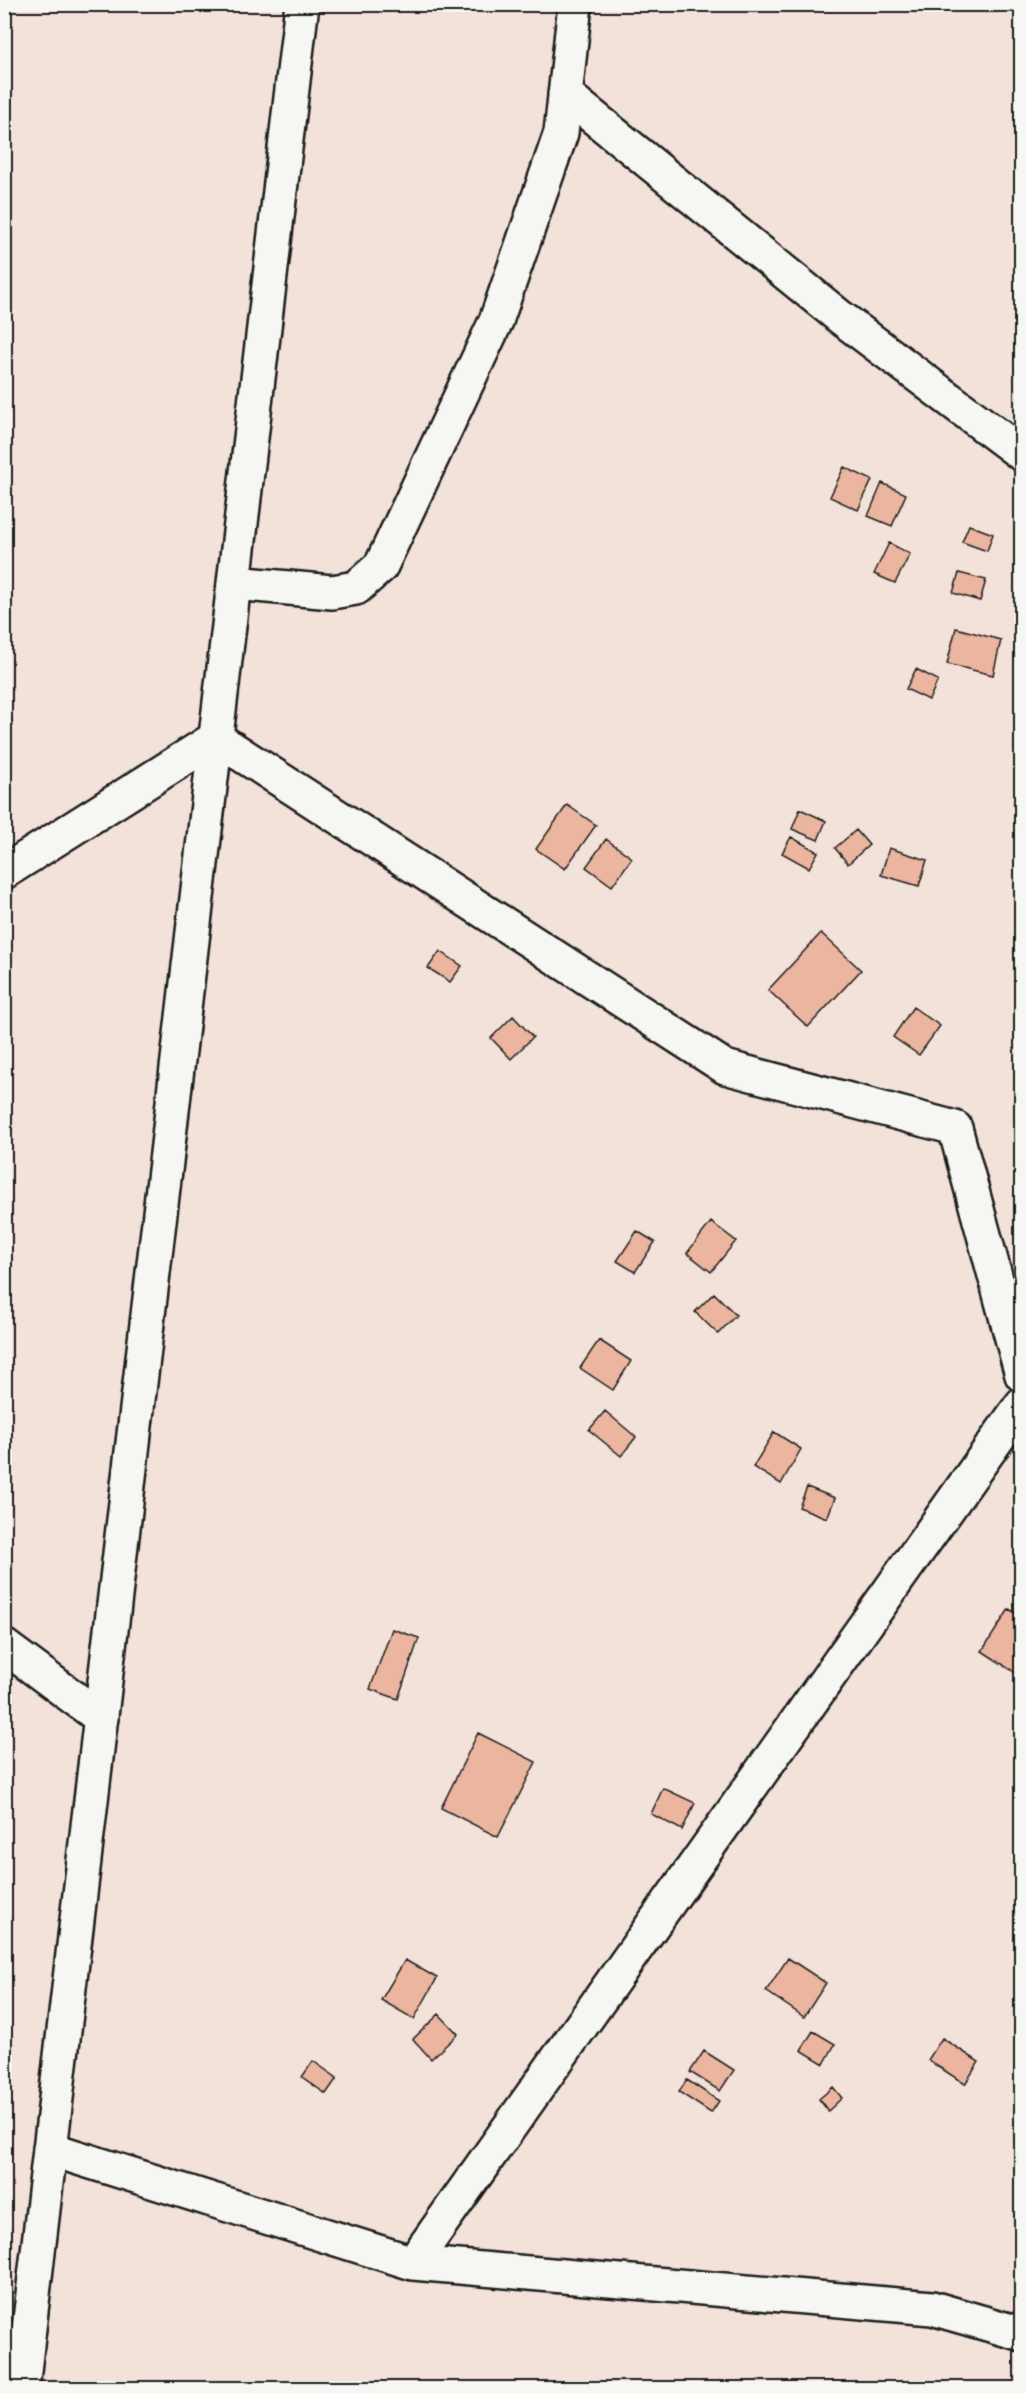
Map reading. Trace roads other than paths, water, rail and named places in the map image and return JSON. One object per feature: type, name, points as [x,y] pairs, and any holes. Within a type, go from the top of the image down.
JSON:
[{"type":"street","points":[[22,2388],[302,4]]},
{"type":"street","points":[[234,582],[332,592],[356,588],[381,566],[496,321],[561,133],[575,4]]},
{"type":"street","points":[[565,94],[840,317],[1022,454]]},
{"type":"street","points":[[4,872],[216,738]]},
{"type":"street","points":[[216,738],[725,1067],[955,1128],[1022,1375]]},
{"type":"street","points":[[413,2263],[1022,1404]]},
{"type":"street","points":[[4,1646],[101,1718]]},
{"type":"street","points":[[50,2149],[413,2263],[932,2308],[1022,2334]]}]
